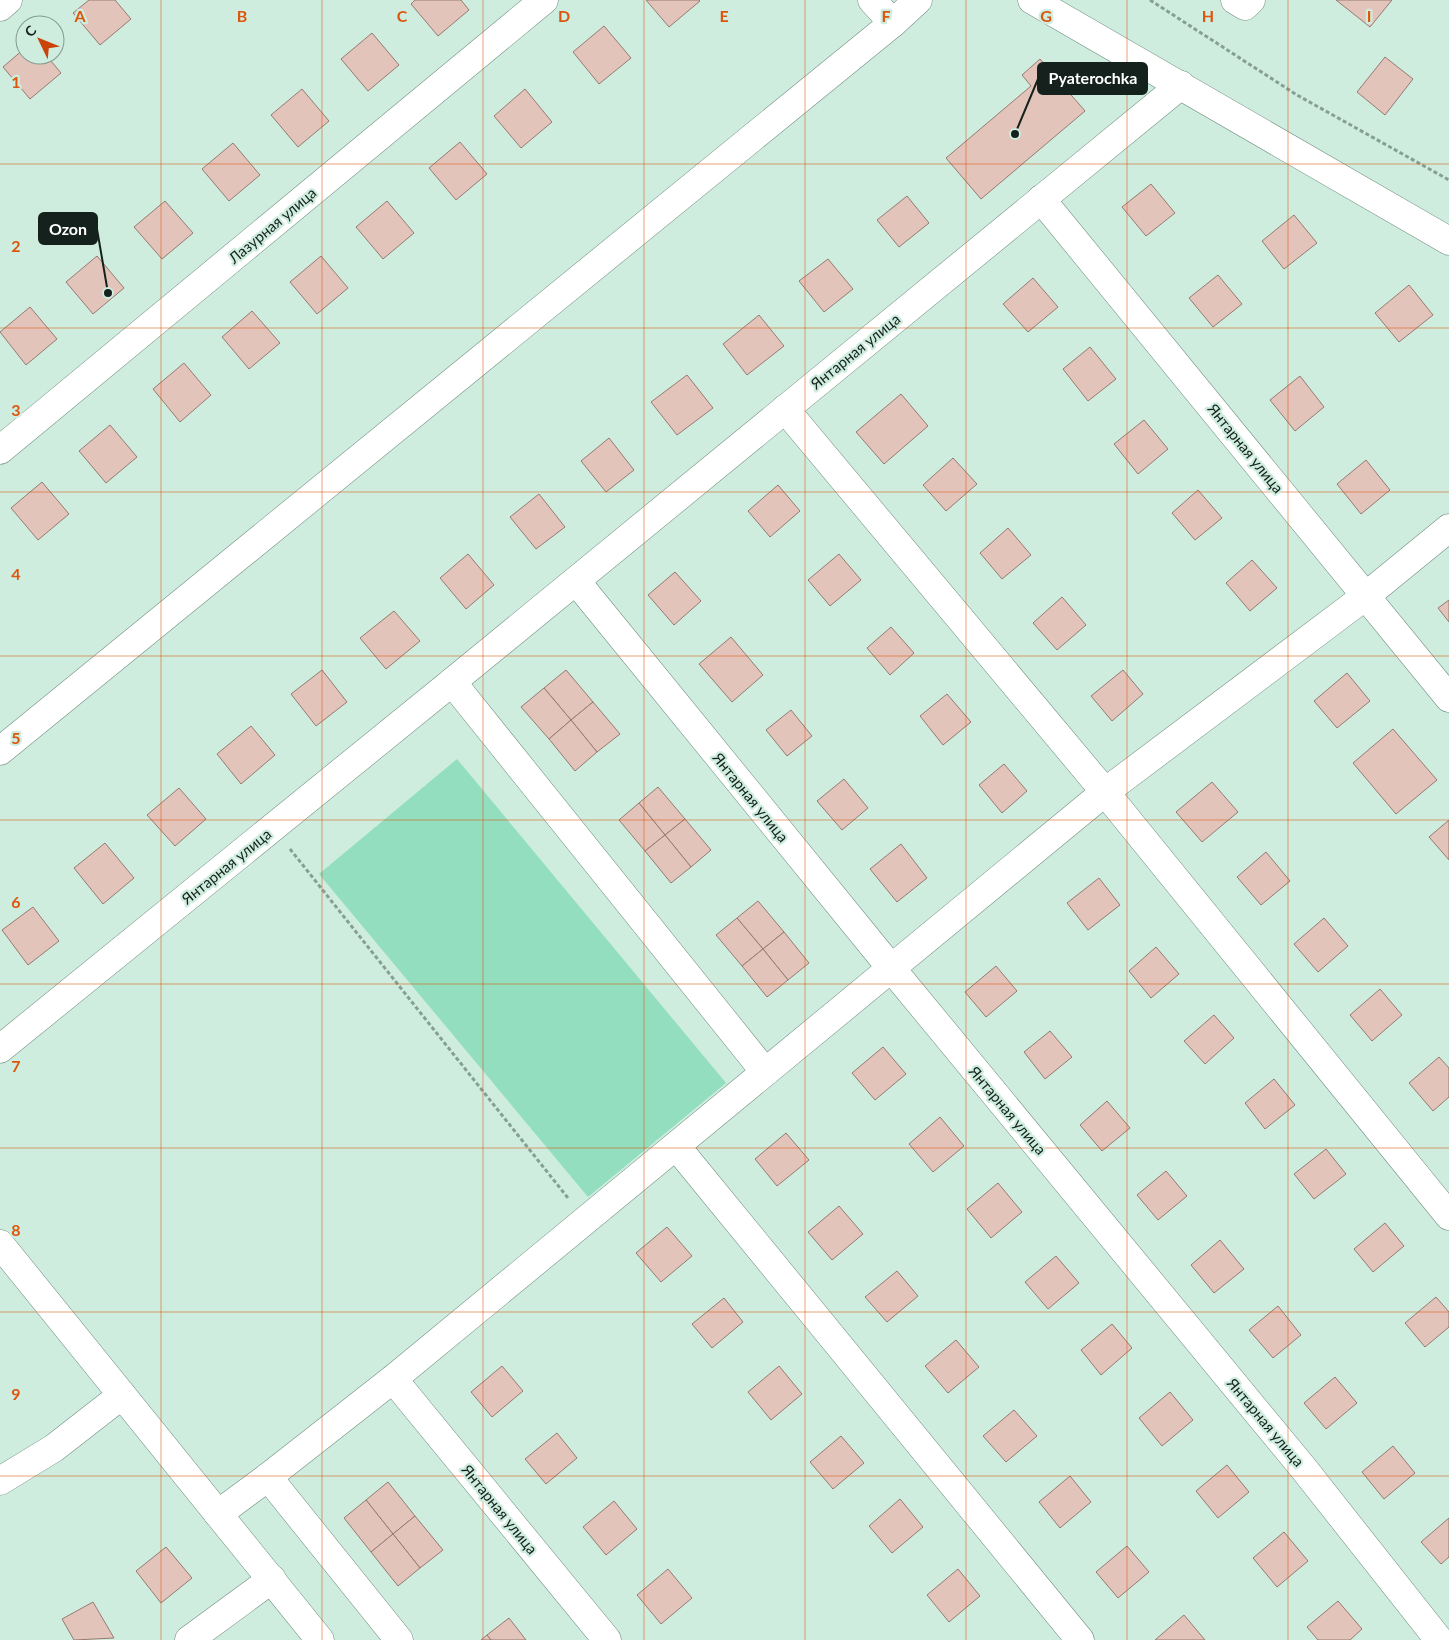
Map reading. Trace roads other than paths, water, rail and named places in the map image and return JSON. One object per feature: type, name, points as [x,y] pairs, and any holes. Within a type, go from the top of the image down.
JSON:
[{"type":"street","points":[[0,7],[8,0]]},
{"type":"street","name":"Лазурная улица","points":[[0,450],[544,0]]},
{"type":"street","points":[[872,0],[893,23]]},
{"type":"street","points":[[0,751],[893,23],[918,0]]},
{"type":"street","points":[[1032,0],[1449,240]]},
{"type":"street","name":"Янтарная улица","points":[[0,1049],[576,581],[1181,85]]},
{"type":"street","name":"Янтарная улица","points":[[1041,199],[1367,595],[1449,698]]},
{"type":"street","points":[[785,409],[1105,792],[1449,1216]]},
{"type":"street","points":[[218,1514],[268,1478],[393,1379],[1105,792],[1367,595],[1449,528]]},
{"type":"street","name":"Янтарная улица","points":[[576,581],[891,968],[1304,1469],[1439,1640]]},
{"type":"street","points":[[452,682],[765,1072]]},
{"type":"street","points":[[676,1146],[1080,1640]]},
{"type":"street","points":[[0,1244],[320,1640]]},
{"type":"street","name":"Янтарная улица","points":[[393,1379],[607,1640]]},
{"type":"street","points":[[0,1481],[54,1448],[122,1395]]},
{"type":"street","points":[[268,1478],[399,1640]]},
{"type":"street","points":[[189,1640],[272,1579]]},
{"type":"place","name":"Pyaterochka","points":[[1015,134]]},
{"type":"place","name":"Ozon","points":[[108,293]]}]
